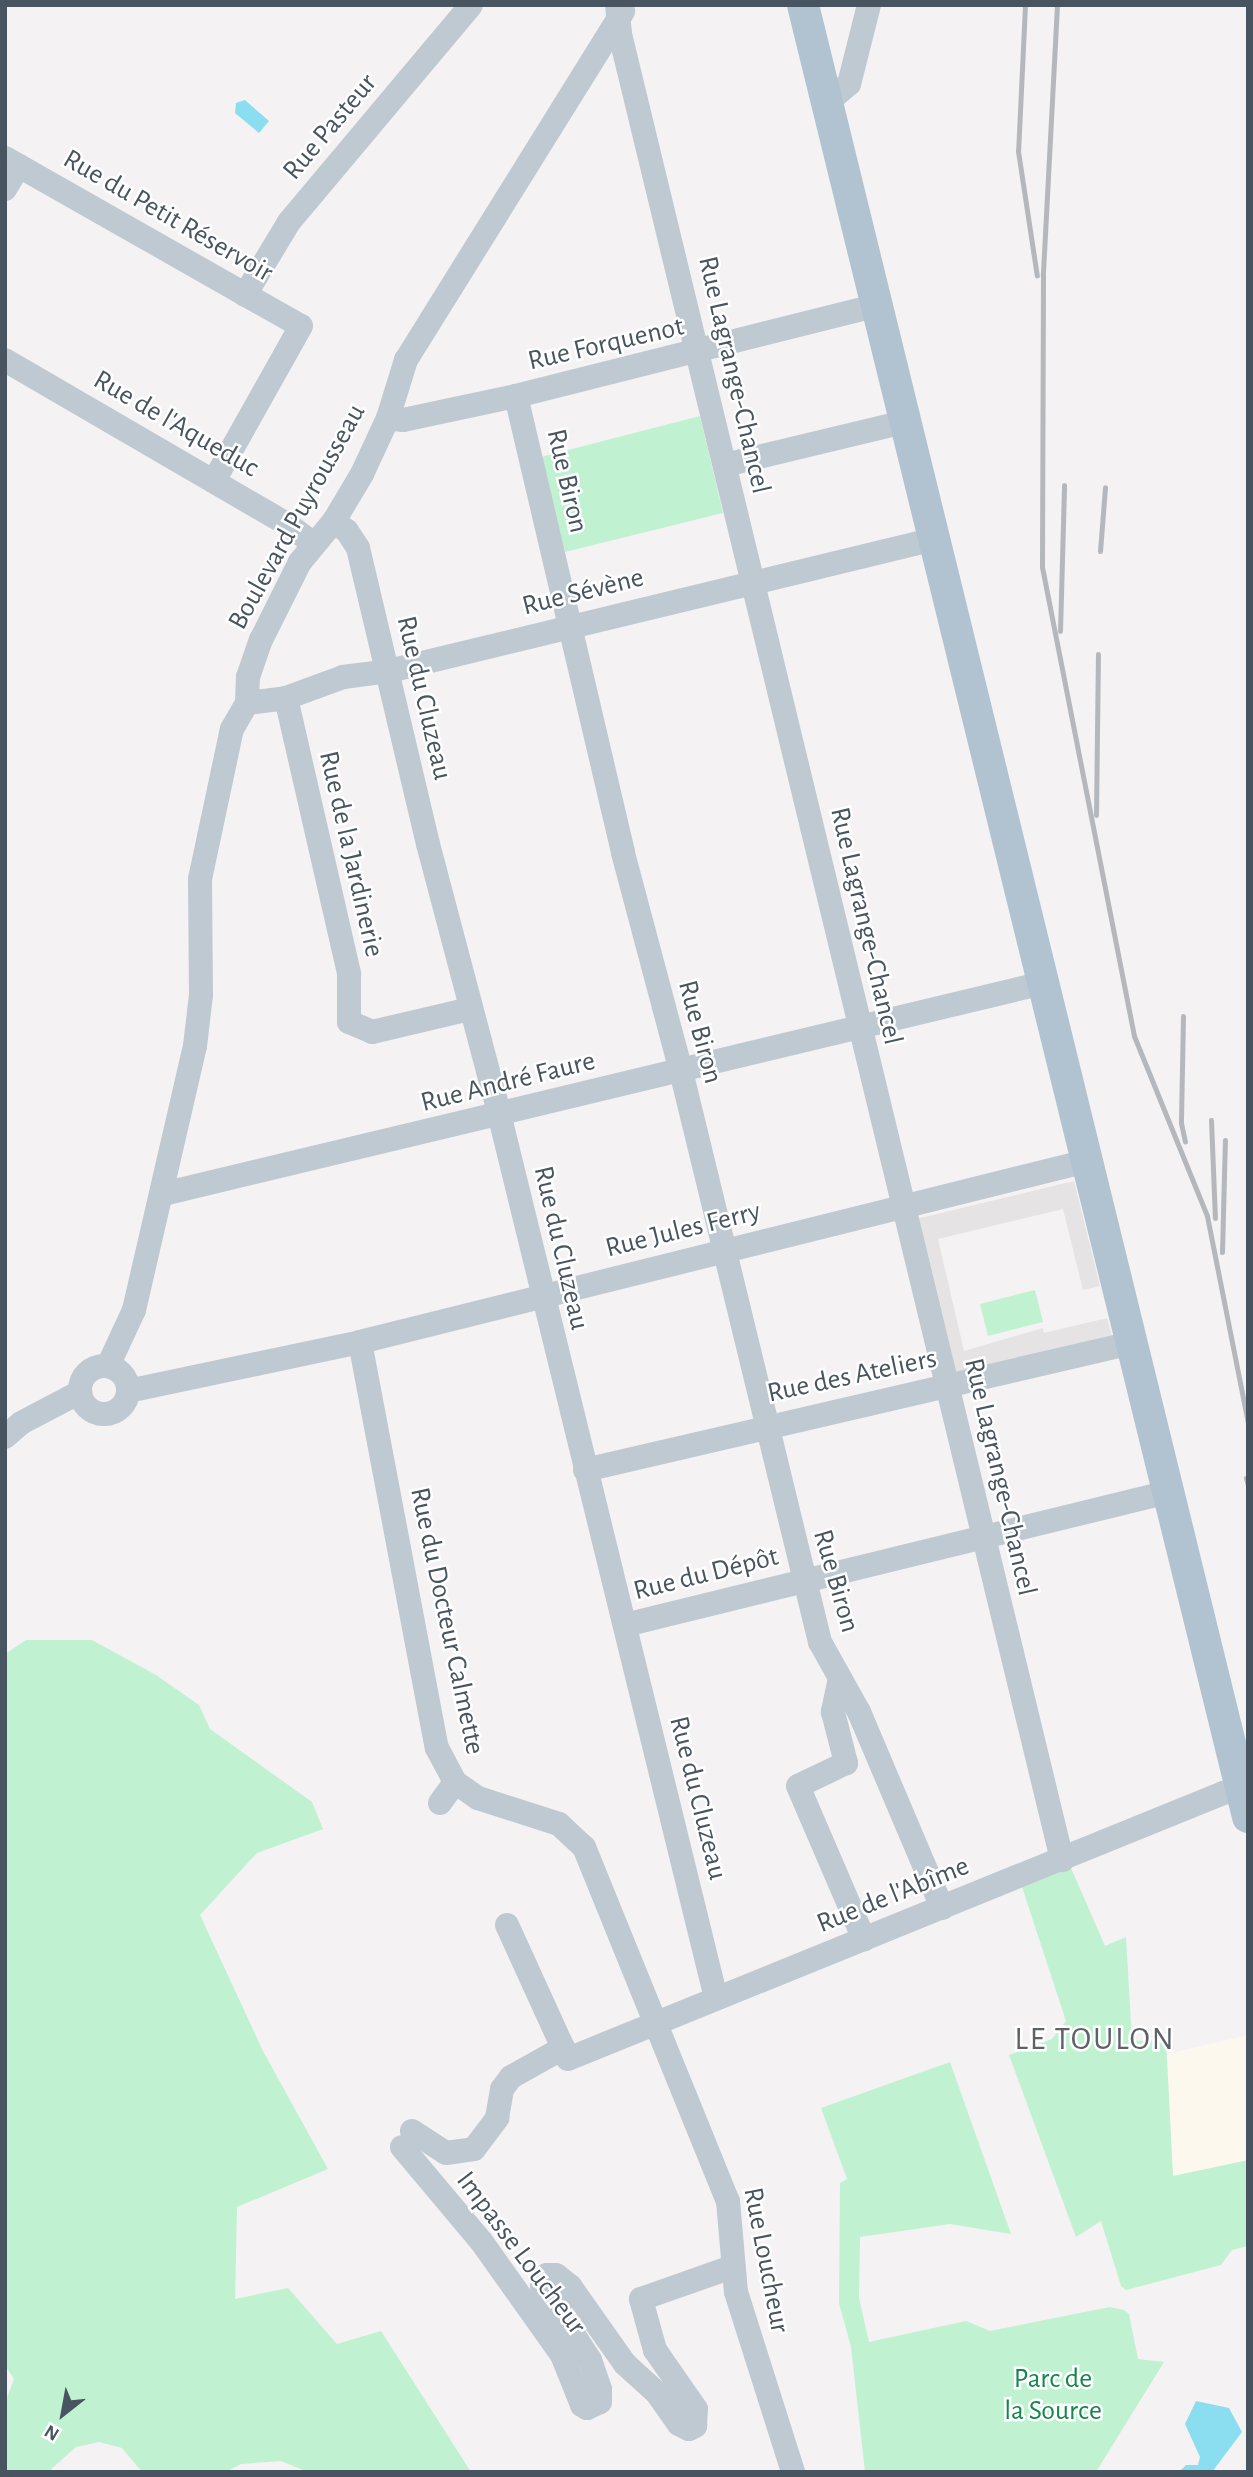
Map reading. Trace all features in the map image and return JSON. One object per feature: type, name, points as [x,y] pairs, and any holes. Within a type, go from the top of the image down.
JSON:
[{"type":"main road","points":[[803,5],[908,421],[1244,1803]]},
{"type":"street","name":"Rue Pasteur","points":[[245,295],[289,222],[471,5]]},
{"type":"street","points":[[828,102],[849,84],[869,5]]},
{"type":"street","name":"Rue Lagrange-Chancel","points":[[620,10],[751,581],[1062,1860]]},
{"type":"street","name":"Boulevard Puyrousseau","points":[[163,1194],[200,1023],[200,879],[232,729],[247,703],[248,677],[261,640],[314,544],[334,521],[388,418],[406,360],[620,10]]},
{"type":"street","name":"Rue du Petit Réservoir","points":[[12,162],[301,326],[214,481]]},
{"type":"street","points":[[5,189],[12,162]]},
{"type":"street","name":"Rue Forquenot","points":[[388,418],[402,419],[516,396],[699,353],[877,304]]},
{"type":"street","name":"Rue de l'Aqueduc","points":[[5,360],[214,481],[314,544]]},
{"type":"street","name":"Rue Biron","points":[[516,396],[623,853],[681,1071],[764,1426],[820,1643],[859,1712],[942,1908]]},
{"type":"street","points":[[725,465],[908,421]]},
{"type":"street","name":"Rue du Cluzeau","points":[[334,521],[353,537],[358,548],[716,1998]]},
{"type":"street","name":"Rue Sévène","points":[[247,703],[286,698],[343,677],[389,671],[751,581],[935,539]]},
{"type":"street","name":"Rue de la Jardinerie","points":[[286,698],[349,974],[349,1022],[372,1032],[470,1009]]},
{"type":"street","name":"Rue André Faure","points":[[163,1194],[1043,983]]},
{"type":"street","name":"Rue Jules Ferry","points":[[128,1391],[360,1342],[1087,1161]]},
{"type":"street","points":[[108,1366],[134,1310],[163,1194]]},
{"type":"street","name":"Rue du Docteur Calmette","points":[[360,1342],[436,1748],[455,1782],[478,1798],[573,1833],[584,1847],[658,2024]]},
{"type":"street","name":"Rue des Ateliers","points":[[585,1470],[764,1426],[1132,1343]]},
{"type":"street","points":[[5,1437],[21,1423],[80,1392],[90,1370],[108,1366],[122,1374],[128,1391],[123,1405],[106,1414],[90,1409],[80,1392]]},
{"type":"street","name":"Rue du Dépôt","points":[[625,1625],[1168,1492]]},
{"type":"street","name":"Rue Biron","points":[[840,1678],[833,1712],[846,1763],[798,1786],[864,1939]]},
{"type":"street","points":[[440,1803],[455,1782]]},
{"type":"street","name":"Rue de l'Abîme","points":[[407,2139],[446,2153],[474,2149],[497,2118],[502,2089],[511,2077],[566,2054],[658,2024],[716,1998],[1223,1793],[1244,1803]]},
{"type":"street","points":[[507,1925],[566,2054]]},
{"type":"street","name":"Rue Loucheur","points":[[658,2024],[728,2201],[732,2267],[793,2472]]},
{"type":"street","name":"Impasse Loucheur","points":[[407,2139],[562,2355],[582,2405],[587,2408],[600,2402],[600,2389],[590,2360],[542,2286],[547,2275],[556,2275],[570,2286],[625,2364],[657,2393],[678,2424],[689,2429],[695,2426],[696,2409],[655,2350],[641,2299],[732,2267]]},
{"type":"shaded area","points":[[1074,1181],[1100,1286],[1083,1290],[1063,1209],[938,1239],[964,1351],[1043,1328],[1044,1333],[1107,1318],[1112,1336],[954,1373],[916,1219]]},
{"type":"shaded area","points":[[1248,2035],[1248,2160],[1173,2177],[1167,2054]]},
{"type":"green space","points":[[700,416],[723,513],[565,552],[541,457]]},
{"type":"green space","points":[[1035,1290],[1043,1322],[988,1336],[980,1304]]},
{"type":"green space","points":[[26,1640],[92,1640],[156,1675],[199,1705],[210,1729],[312,1802],[323,1829],[257,1853],[200,1915],[263,2051],[328,2169],[237,2207],[235,2299],[288,2288],[337,2344],[381,2331],[471,2472],[308,2472],[281,2461],[241,2464],[226,2472],[142,2472],[122,2448],[99,2442],[76,2447],[48,2472],[5,2472],[5,2403],[14,2379],[5,2365],[5,1654]]},
{"type":"green space","points":[[1071,1868],[1105,1946],[1126,1937],[1132,2041],[1166,2040],[1173,2176],[1248,2160],[1248,2246],[1232,2250],[1221,2265],[1126,2290],[1121,2286],[1101,2221],[1076,2237],[1009,2055],[1052,2039],[1066,2021],[1022,1887]]},
{"type":"green space","name":"Parc de la Source","points":[[950,2062],[1011,2234],[950,2224],[860,2237],[859,2298],[869,2342],[966,2321],[990,2331],[1110,2307],[1124,2310],[1129,2314],[1138,2359],[1164,2362],[1096,2472],[865,2472],[851,2347],[839,2303],[840,2183],[847,2179],[821,2108]]},
{"type":"water","points":[[245,100],[269,121],[259,133],[235,113],[236,103]]},
{"type":"water","points":[[1196,2401],[1229,2408],[1242,2432],[1212,2472],[1179,2472],[1186,2465],[1198,2465],[1200,2457],[1185,2424]]},
{"type":"railway","points":[[1025,5],[1018,151],[1037,276]]},
{"type":"railway","points":[[1057,5],[1043,276],[1042,567],[1134,1036],[1207,1216],[1248,1423]]},
{"type":"railway","points":[[1060,631],[1064,485]]},
{"type":"railway","points":[[1100,551],[1105,487]]},
{"type":"railway","points":[[1096,815],[1098,654]]},
{"type":"railway","points":[[1183,1016],[1181,1123],[1185,1142]]},
{"type":"railway","points":[[1211,1120],[1215,1218]]},
{"type":"railway","points":[[1222,1252],[1225,1140]]},
{"type":"railway","points":[[1248,1271],[1248,1341]]},
{"type":"railway","points":[[1246,1478],[1248,1485]]},
{"type":"district","name":"LE TOULON","points":[[1095,2039]]}]
